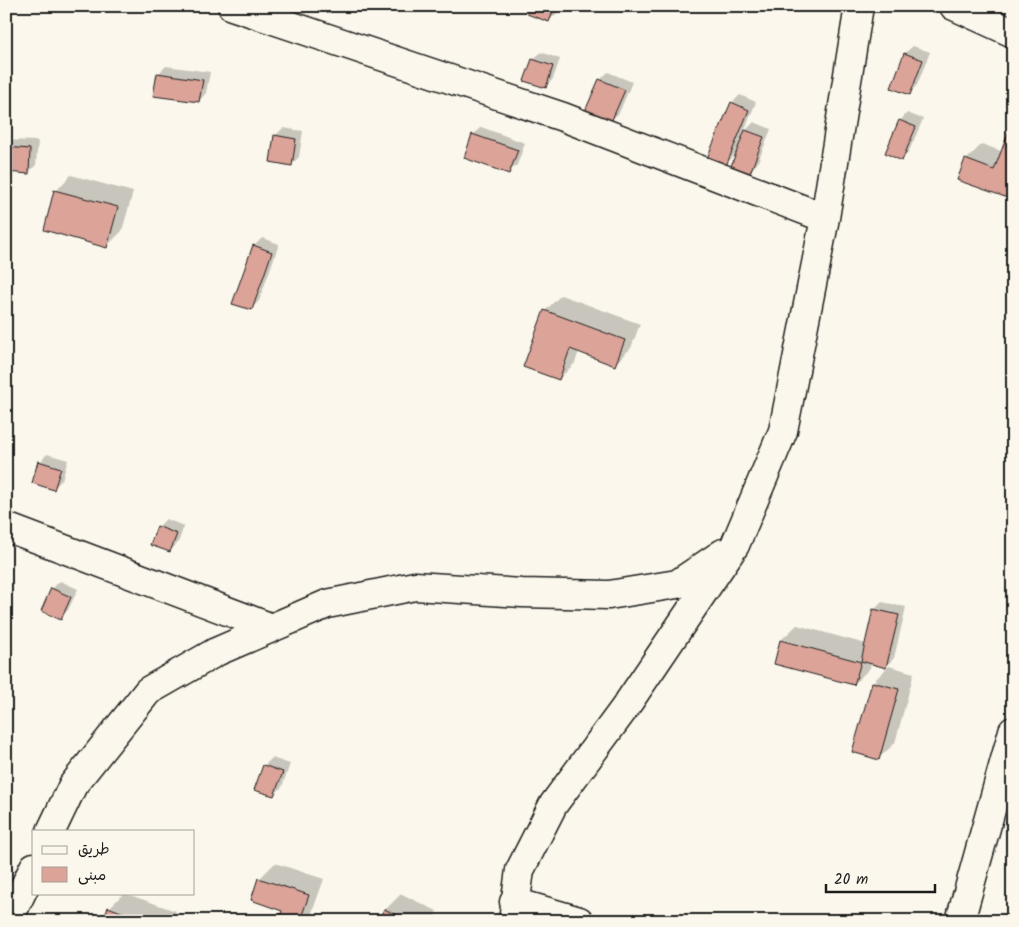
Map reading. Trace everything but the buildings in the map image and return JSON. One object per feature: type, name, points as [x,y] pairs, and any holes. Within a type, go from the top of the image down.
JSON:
[{"type":"street","points":[[232,6],[562,117],[825,218]]},
{"type":"street","points":[[579,921],[514,911],[520,870],[553,805],[624,709],[735,545],[783,431],[825,218],[859,6]]},
{"type":"street","points":[[954,6],[1013,33]]},
{"type":"street","points":[[6,527],[272,628]]},
{"type":"street","points":[[51,830],[73,785],[148,691],[216,652],[327,604],[415,586],[522,593],[609,595],[677,584],[735,545]]},
{"type":"street","points":[[960,921],[1013,731]]},
{"type":"street","points":[[8,921],[32,871]]}]
